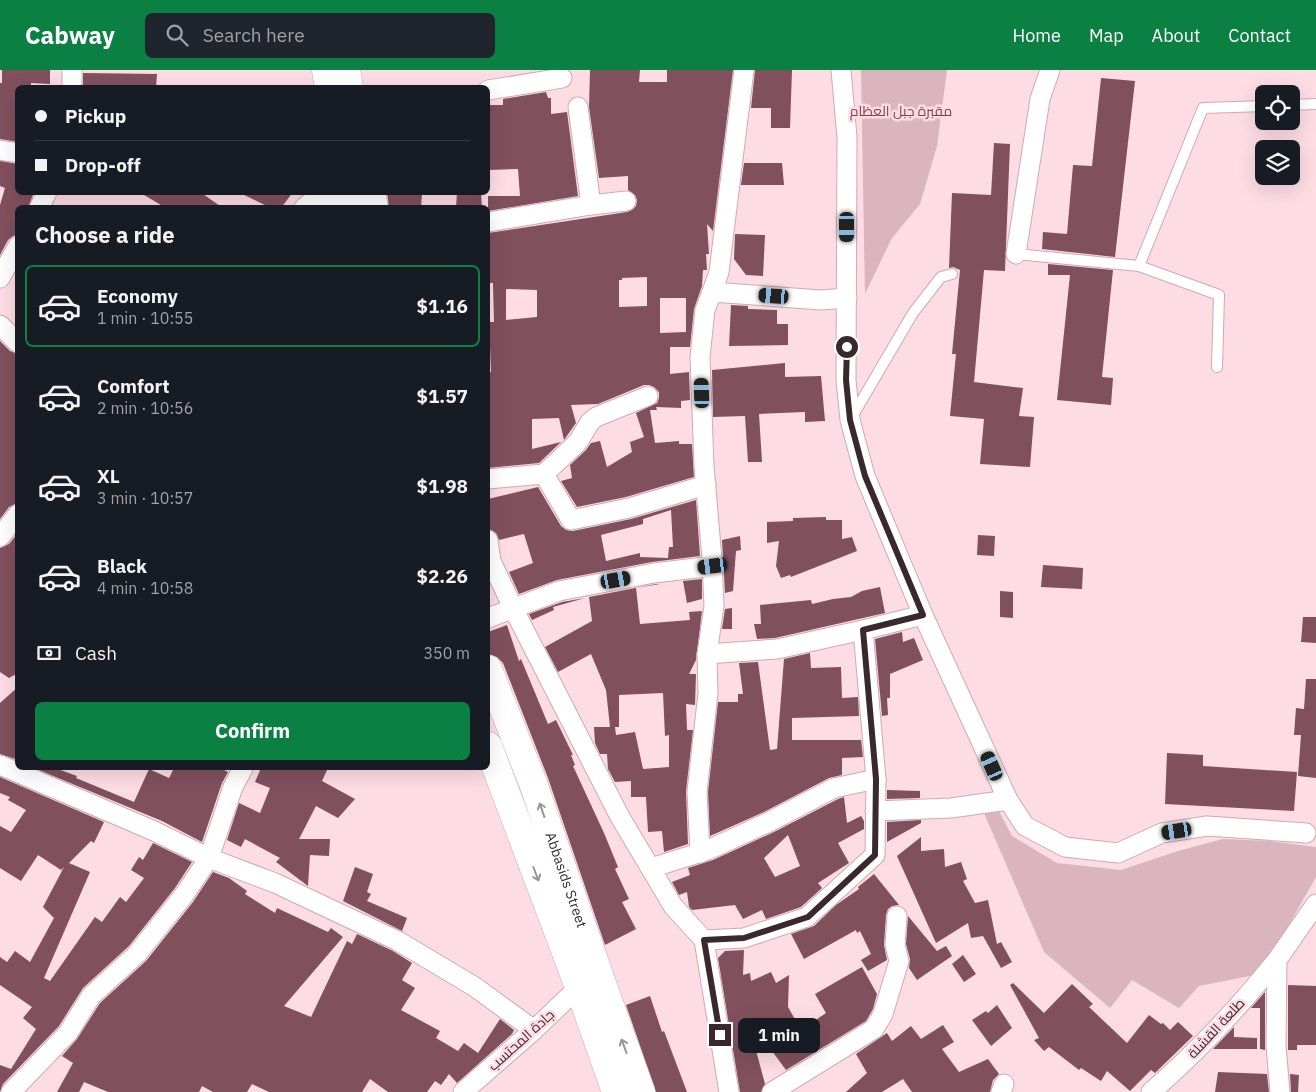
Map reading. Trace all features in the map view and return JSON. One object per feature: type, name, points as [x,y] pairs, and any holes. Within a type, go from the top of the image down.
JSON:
[{"type":"main road","points":[[326,70],[328,85]]},
{"type":"main road","points":[[346,70],[349,85]]},
{"type":"main road","name":"Abbasids Street","points":[[490,674],[533,783],[598,975],[641,1092]]},
{"type":"main road","name":"Abbasids Street","points":[[490,751],[579,987],[616,1092]]},
{"type":"street","points":[[72,70],[72,85]]},
{"type":"street","points":[[700,853],[697,792],[708,693],[707,654],[714,606],[700,356],[705,310],[719,272],[744,70]]},
{"type":"street","points":[[841,70],[847,137],[846,380],[850,420],[865,476],[923,615],[1008,800],[1025,826],[1065,847],[1118,853],[1162,833],[1207,826],[1306,833]]},
{"type":"street","points":[[1016,254],[1040,99],[1050,70]]},
{"type":"street","points":[[490,90],[562,78]]},
{"type":"street","points":[[578,107],[591,205]]},
{"type":"street","points":[[0,150],[15,152]]},
{"type":"street","points":[[308,205],[311,202],[340,195]]},
{"type":"street","points":[[490,222],[626,201]]},
{"type":"street","points":[[0,278],[15,251]]},
{"type":"street","points":[[712,292],[821,300],[847,298]]},
{"type":"street","points":[[0,325],[15,340]]},
{"type":"street","points":[[490,479],[544,474],[578,442],[590,422],[596,417],[648,396]]},
{"type":"street","points":[[544,474],[571,520],[629,508],[706,485]]},
{"type":"street","points":[[0,537],[15,518]]},
{"type":"street","points":[[490,554],[491,561],[513,608],[620,818],[673,906],[704,940],[729,1092]]},
{"type":"street","points":[[490,617],[559,591],[654,573],[713,566]]},
{"type":"street","points":[[707,654],[777,649],[923,615]]},
{"type":"street","points":[[704,940],[744,938],[808,917],[875,855],[876,779],[863,630]]},
{"type":"street","points":[[0,765],[209,858],[275,883],[398,941],[475,987],[534,1030]]},
{"type":"street","points":[[11,1092],[68,1033],[92,996],[137,954],[184,895],[209,858],[233,787],[242,770]]},
{"type":"street","points":[[651,868],[700,853],[769,822],[834,788],[876,779]]},
{"type":"street","points":[[875,811],[951,808],[1008,800]]},
{"type":"street","name":"طلعة القشلة","points":[[1154,1091],[1258,983],[1277,960],[1316,904]]},
{"type":"street","points":[[772,1092],[874,1029],[883,1014],[899,961],[895,945],[897,916]]},
{"type":"street","points":[[1277,960],[1276,1046],[1280,1092]]},
{"type":"street","name":"جادة المحتسب","points":[[463,1092],[534,1030],[579,987]]},
{"type":"lane","points":[[1300,105],[1316,104]]},
{"type":"lane","points":[[1140,266],[1203,108],[1255,106]]},
{"type":"lane","points":[[1016,254],[1140,266],[1219,295],[1217,368]]},
{"type":"lane","points":[[850,420],[912,313],[941,277],[952,274]]},
{"type":"green space","name":"مقبرة جبل العظام","points":[[861,70],[947,70],[937,146],[920,204],[892,238],[865,294]]},
{"type":"green space","points":[[999,811],[1012,836],[1057,863],[1121,870],[1178,851],[1223,839],[1269,841],[1316,847],[1316,877],[1273,953],[1255,975],[1199,986],[1179,1008],[1132,980],[1110,1008],[1044,952],[984,813]]},
{"type":"building","points":[[2,70],[50,70],[50,84],[31,83],[31,85],[15,85],[15,142],[0,139],[0,83],[2,83]]},
{"type":"building","points":[[590,70],[640,70],[639,82],[667,82],[667,70],[733,70],[713,231],[707,224],[709,254],[706,254],[707,270],[703,270],[702,286],[694,309],[690,347],[670,347],[670,374],[689,372],[690,400],[681,401],[681,408],[656,407],[657,410],[650,410],[655,443],[679,441],[679,444],[692,444],[694,477],[626,497],[577,507],[561,481],[572,478],[570,465],[591,443],[600,441],[607,467],[632,452],[630,442],[644,437],[636,413],[657,403],[659,392],[654,387],[644,385],[598,404],[571,405],[576,423],[564,440],[559,418],[532,419],[532,449],[561,442],[539,463],[490,468],[490,322],[494,322],[493,283],[490,283],[490,233],[627,212],[636,206],[637,200],[635,195],[628,190],[628,176],[599,178],[589,107]],"holes":[[[647,277],[647,306],[619,307],[619,280],[622,280],[622,278]],[[506,289],[537,290],[537,317],[506,320]],[[660,298],[686,298],[686,332],[660,333]]]},
{"type":"building","points":[[755,70],[792,70],[790,128],[771,128],[771,108],[751,108]]},
{"type":"building","points":[[83,73],[157,74],[156,85],[83,85]]},
{"type":"building","points":[[1101,78],[1135,81],[1115,257],[1042,249],[1043,232],[1067,234],[1073,165],[1092,166]]},
{"type":"building","points":[[546,92],[548,98],[551,98],[551,114],[567,112],[578,196],[490,211],[488,196],[520,196],[518,169],[490,170],[490,105],[503,105],[503,99]]},
{"type":"building","points":[[994,143],[1010,144],[1005,271],[984,270],[974,382],[1023,388],[1019,416],[1034,417],[1030,467],[980,464],[984,419],[950,416],[956,354],[952,354],[960,270],[953,267],[949,268],[952,193],[991,195]]},
{"type":"building","points":[[0,161],[15,164],[15,195],[33,195],[29,205],[15,205],[15,236],[8,240],[0,255],[0,205],[5,188],[0,186]]},
{"type":"building","points":[[744,163],[782,163],[784,185],[741,185]]},
{"type":"building","points":[[144,195],[204,195],[219,205],[161,205]]},
{"type":"building","points":[[244,195],[291,195],[283,205],[265,205]]},
{"type":"building","points":[[387,195],[422,195],[421,205],[389,205]]},
{"type":"building","points":[[457,195],[481,195],[482,205],[456,205]]},
{"type":"building","points":[[735,234],[765,235],[763,276],[746,275],[734,259]]},
{"type":"building","points":[[1048,264],[1113,270],[1102,377],[1113,378],[1111,405],[1057,400],[1070,275],[1048,275]]},
{"type":"building","points":[[731,305],[748,306],[748,309],[777,310],[777,324],[788,324],[788,345],[729,346]]},
{"type":"building","points":[[0,341],[10,351],[15,353],[15,504],[9,507],[0,519]]},
{"type":"building","points":[[785,363],[785,377],[821,376],[825,421],[805,422],[805,412],[759,414],[762,462],[748,462],[745,416],[713,417],[712,370]]},
{"type":"building","points":[[538,487],[561,526],[566,530],[573,531],[631,519],[696,500],[700,556],[652,562],[557,580],[519,594],[509,572],[533,563],[524,534],[499,540],[496,533],[490,530],[490,499]],"holes":[[[671,510],[673,547],[669,547],[668,558],[640,557],[640,553],[606,561],[601,535],[643,524],[643,519]]]},
{"type":"building","points":[[826,517],[826,520],[842,520],[842,539],[852,537],[857,551],[791,577],[790,575],[781,578],[776,566],[779,541],[767,543],[767,522],[793,521],[793,518]]},
{"type":"building","points":[[978,535],[995,536],[994,556],[977,555]]},
{"type":"building","points":[[740,536],[741,550],[736,551],[733,591],[725,593],[722,540]]},
{"type":"building","points":[[15,537],[15,675],[9,678],[0,672],[0,548],[9,544]]},
{"type":"building","points":[[1043,565],[1083,568],[1082,589],[1041,587]]},
{"type":"building","points":[[702,579],[702,599],[687,603],[683,581]]},
{"type":"building","points":[[656,584],[660,584],[636,588],[640,624],[690,620],[689,612],[702,611],[696,660],[689,674],[696,674],[695,705],[686,704],[687,730],[693,730],[686,791],[688,844],[664,852],[662,831],[648,832],[646,797],[631,797],[631,781],[615,782],[608,769],[607,754],[600,754],[595,743],[594,727],[610,727],[606,690],[591,654],[558,672],[545,647],[592,621],[589,597]],"holes":[[[663,693],[665,736],[669,735],[669,767],[643,769],[635,732],[616,735],[615,727],[619,727],[619,695]]]},
{"type":"building","points":[[880,587],[885,613],[775,638],[757,639],[754,624],[761,624],[760,605],[811,600],[812,604],[851,597],[862,591]]},
{"type":"building","points":[[1000,591],[1013,592],[1013,618],[1000,617]]},
{"type":"building","points":[[585,598],[553,607],[554,610],[532,620],[529,614],[562,602]]},
{"type":"building","points":[[732,608],[732,629],[722,629],[725,609]]},
{"type":"building","points":[[1303,617],[1316,617],[1316,643],[1301,642]]},
{"type":"building","points":[[507,625],[519,661],[521,659],[548,724],[556,720],[573,755],[571,755],[575,765],[573,766],[618,867],[615,869],[629,899],[622,902],[636,929],[605,945],[548,778],[503,663],[497,657],[490,655],[490,631]]},
{"type":"building","points":[[902,632],[903,642],[914,638],[923,660],[890,674],[890,698],[887,698],[888,715],[882,716],[875,639]]},
{"type":"building","points":[[810,653],[811,668],[841,667],[842,698],[858,697],[859,716],[792,718],[792,740],[861,740],[863,757],[842,758],[842,775],[829,778],[764,812],[710,836],[708,792],[718,702],[738,702],[738,694],[743,694],[739,663],[758,662],[770,750],[777,749],[784,659]]},
{"type":"building","points":[[1306,679],[1316,679],[1316,778],[1298,776],[1301,735],[1294,735],[1296,708],[1304,709]]},
{"type":"building","points":[[15,690],[15,759],[0,754],[0,703]]},
{"type":"building","points":[[1167,753],[1203,755],[1203,766],[1297,772],[1294,811],[1165,804]]},
{"type":"building","points":[[39,770],[60,770],[134,802],[149,770],[169,778],[173,770],[224,770],[228,772],[222,783],[202,842],[162,821]]},
{"type":"building","points":[[260,770],[327,770],[322,781],[355,799],[338,818],[316,806],[299,839],[330,839],[329,856],[310,855],[308,886],[276,862],[280,858],[245,839],[241,847],[227,840],[239,803],[260,813],[270,788],[255,782]]},
{"type":"building","points":[[0,777],[104,822],[94,843],[91,841],[69,863],[90,872],[44,978],[50,981],[95,917],[102,922],[120,897],[126,902],[144,878],[131,870],[139,857],[143,860],[153,843],[192,862],[175,888],[129,946],[83,988],[59,1026],[3,1084],[0,1092],[0,1065],[11,1069],[36,1029],[23,1018],[32,1007],[0,985],[0,957],[7,962],[15,951],[30,962],[54,918],[43,907],[64,867],[61,870],[38,855],[21,881],[0,868],[0,826],[11,832],[26,810],[8,800],[10,797],[0,793]]},
{"type":"building","points":[[887,790],[920,791],[920,798],[887,799]]},
{"type":"building","points":[[844,797],[847,823],[861,816],[864,821],[864,829],[838,843],[849,863],[818,883],[822,888],[801,907],[766,919],[762,910],[743,919],[735,905],[692,910],[689,907],[687,892],[679,895],[672,882],[690,875],[688,868],[713,860],[774,832]],"holes":[[[788,835],[800,866],[775,877],[764,858]]]},
{"type":"building","points":[[921,820],[921,823],[887,842],[887,822]]},
{"type":"building","points":[[921,837],[921,851],[944,849],[945,867],[961,862],[967,879],[963,881],[975,903],[988,900],[997,944],[1001,942],[1012,962],[1001,968],[983,936],[971,938],[968,923],[936,943],[897,856]]},
{"type":"building","points":[[355,867],[373,874],[367,892],[371,894],[367,901],[407,918],[402,931],[343,901]]},
{"type":"building","points":[[213,872],[229,878],[247,891],[245,894],[275,913],[277,908],[328,932],[331,928],[343,937],[284,1006],[311,1017],[347,941],[352,944],[357,934],[393,951],[412,963],[402,980],[415,988],[401,1010],[440,1031],[436,1038],[458,1051],[464,1043],[478,1053],[500,1019],[514,1030],[512,1034],[457,1083],[449,1074],[441,1085],[435,1081],[427,1092],[388,1092],[370,1079],[362,1092],[269,1092],[252,1084],[247,1092],[213,1092],[202,1086],[199,1092],[108,1092],[84,1082],[79,1092],[57,1092],[73,1063],[62,1056],[77,1039],[100,1003],[146,961],[193,902]]},
{"type":"building","points":[[874,874],[899,905],[888,909],[886,915],[884,945],[887,960],[868,971],[861,960],[871,954],[860,931],[857,933],[856,930],[804,959],[791,934],[814,926],[836,905],[859,889],[858,887]]},
{"type":"building","points":[[908,916],[937,951],[946,946],[952,956],[917,980],[909,968],[910,959],[906,944]]},
{"type":"building","points":[[744,950],[743,975],[750,973],[751,981],[771,972],[776,983],[789,975],[788,1007],[801,1030],[826,1013],[815,994],[862,967],[877,994],[873,1009],[866,1021],[786,1070],[747,1017],[765,1084],[761,1092],[740,1092],[718,958],[725,951]]},
{"type":"building","points":[[963,955],[976,974],[964,982],[952,964]]},
{"type":"building","points":[[1013,983],[1044,1013],[1072,984],[1093,1004],[1089,1007],[1127,1043],[1149,1015],[1161,1024],[1163,1023],[1170,1030],[1178,1022],[1193,1036],[1155,1073],[1151,1070],[1130,1091],[1107,1071],[1101,1081],[1081,1068],[1079,1070],[1049,1047],[1044,1051],[1034,1040],[1039,1038],[1010,985]]},
{"type":"building","points":[[1288,985],[1316,986],[1316,1045],[1297,1045],[1297,1050],[1288,1050]]},
{"type":"building","points":[[1265,992],[1265,1050],[1260,1049],[1260,1008],[1251,1008]]},
{"type":"building","points":[[650,996],[662,1032],[664,1031],[687,1092],[656,1092],[626,1005]]},
{"type":"building","points":[[997,1005],[1012,1028],[991,1046],[972,1020],[986,1011],[988,1013]]},
{"type":"building","points":[[943,1025],[954,1042],[942,1049],[959,1072],[988,1059],[999,1074],[993,1080],[990,1092],[912,1092],[903,1079],[882,1092],[846,1092],[867,1073],[856,1054],[887,1033],[892,1041],[911,1026],[921,1039]]},
{"type":"building","points":[[1234,1027],[1234,1037],[1257,1038],[1257,1049],[1213,1049]]},
{"type":"building","points":[[1218,1072],[1267,1074],[1269,1092],[1215,1092]]},
{"type":"building","points":[[1290,1074],[1299,1075],[1298,1092],[1291,1092]]},
{"type":"route","points":[[720,1035],[704,940],[744,938],[808,917],[875,855],[876,779],[863,630],[923,615],[865,476],[850,420],[846,380],[847,347]]}]
